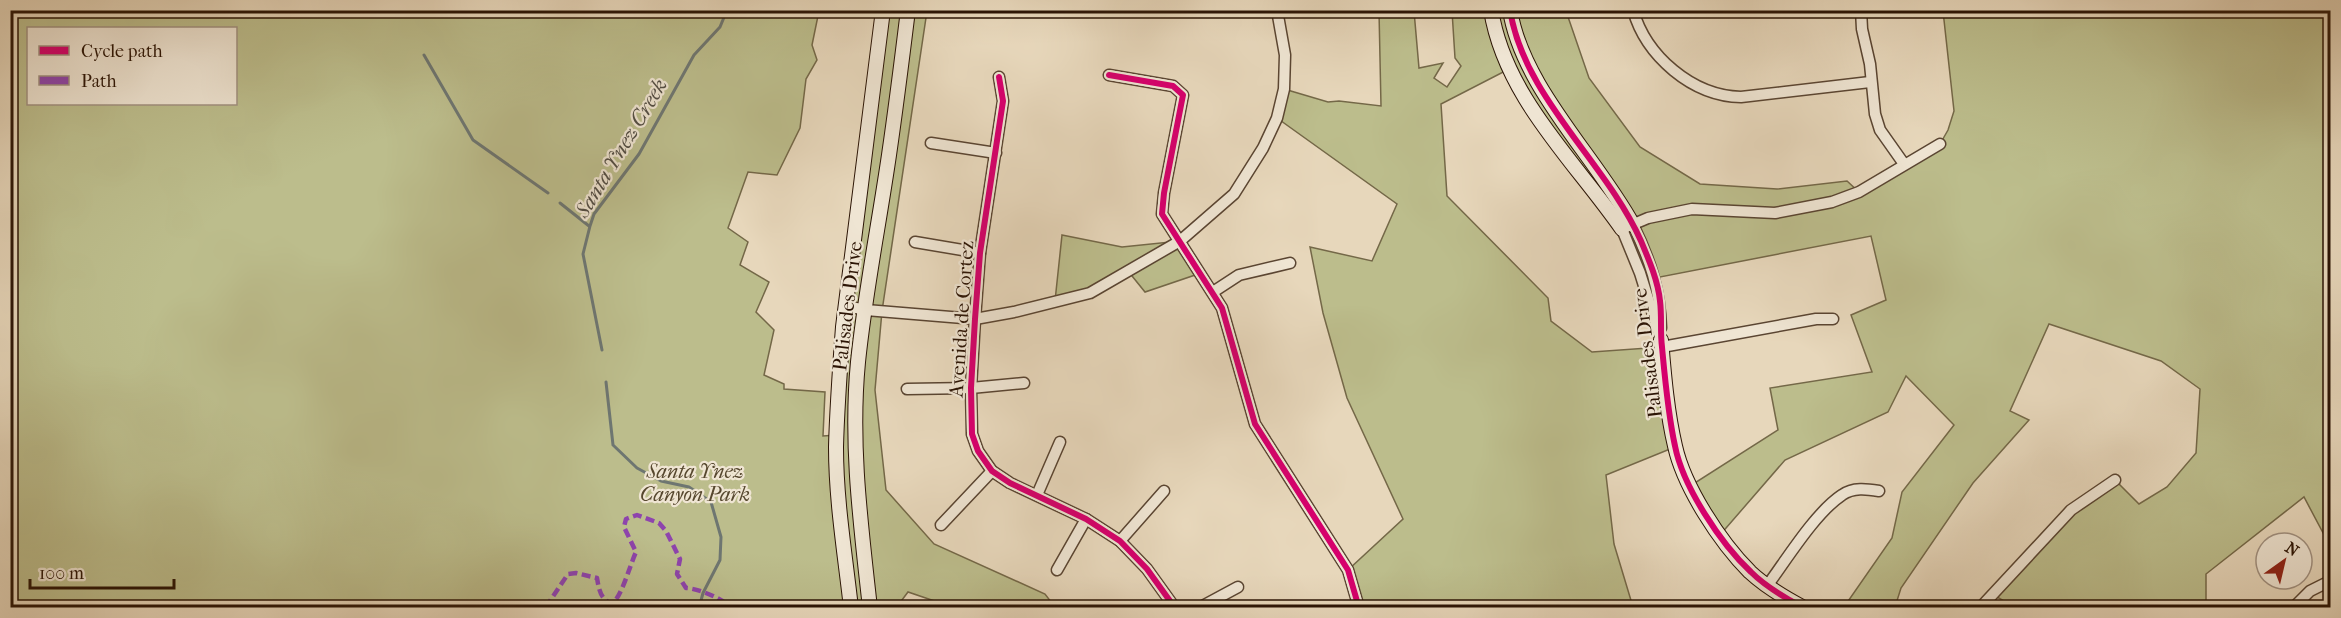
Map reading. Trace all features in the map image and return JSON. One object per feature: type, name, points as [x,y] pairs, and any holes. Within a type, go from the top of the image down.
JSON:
[{"type":"street","name":"Palisades Drive","points":[[851,608],[839,510],[837,442],[843,327],[883,10]]},
{"type":"street","name":"Palisades Drive","points":[[870,608],[860,536],[855,442],[858,365],[908,10]]},
{"type":"street","points":[[846,306],[866,310],[975,319],[1014,312],[1090,293],[1180,241],[1234,194],[1263,148],[1277,117],[1284,89],[1285,55],[1277,10]]},
{"type":"street","name":"Palisades Drive","points":[[1491,10],[1497,39],[1520,90],[1627,227]]},
{"type":"street","name":"Palisades Drive","points":[[1509,10],[1520,47],[1533,75],[1627,227],[1656,280],[1660,301],[1661,343],[1675,447],[1690,486],[1729,547],[1750,571],[1767,586],[1804,608]]},
{"type":"street","points":[[1633,10],[1638,26],[1651,47],[1668,66],[1689,81],[1712,93],[1726,97],[1741,97],[1870,82]]},
{"type":"street","points":[[1861,10],[1875,114],[1880,130],[1904,164]]},
{"type":"street","points":[[1109,75],[1173,86],[1183,94],[1162,214],[1222,308],[1255,424],[1348,570],[1359,608]]},
{"type":"street","name":"Avenida de Cortez","points":[[999,77],[1003,101],[980,253],[971,388],[972,434],[978,451],[992,471],[1010,483],[1086,519],[1120,542],[1147,569],[1175,608]]},
{"type":"street","points":[[931,143],[996,153]]},
{"type":"street","points":[[1627,227],[1648,218],[1692,208],[1775,213],[1801,210],[1832,202],[1859,192],[1940,144]]},
{"type":"street","points":[[915,242],[980,253]]},
{"type":"street","points":[[1213,292],[1239,275],[1290,263]]},
{"type":"street","points":[[1661,343],[1816,319],[1833,319]]},
{"type":"street","points":[[907,389],[971,388],[1024,383]]},
{"type":"street","points":[[837,442],[855,442]]},
{"type":"street","points":[[1037,495],[1060,442]]},
{"type":"street","points":[[941,525],[992,471]]},
{"type":"street","points":[[1980,608],[2071,510],[2115,480]]},
{"type":"street","points":[[1120,542],[1164,490]]},
{"type":"street","points":[[1767,586],[1826,509],[1842,495],[1853,490],[1879,491]]},
{"type":"street","points":[[1057,570],[1086,519]]},
{"type":"street","points":[[2294,608],[2310,591],[2331,581]]},
{"type":"street","points":[[1199,608],[1238,587]]},
{"type":"green space","name":"Santa Ynez Canyon Park","points":[[10,11],[819,11],[812,45],[817,60],[806,79],[800,128],[777,175],[748,172],[728,228],[748,242],[740,265],[769,282],[756,312],[774,330],[764,375],[784,384],[784,389],[825,392],[823,436],[837,435],[840,377],[889,11],[927,11],[882,311],[875,390],[886,490],[934,544],[1045,594],[1055,607],[952,607],[908,592],[896,608],[11,607]]},
{"type":"green space","points":[[1379,11],[1414,11],[1419,68],[1443,63],[1434,78],[1447,87],[1461,66],[1455,58],[1452,11],[1566,11],[1589,78],[1640,147],[1700,184],[1777,189],[1847,181],[1859,192],[1940,144],[1948,130],[1954,111],[1943,11],[2330,11],[2330,546],[2304,497],[2261,531],[2254,531],[2254,536],[2206,574],[2206,607],[2014,607],[1992,594],[2071,510],[2115,480],[2139,504],[2167,487],[2196,453],[2200,389],[2161,361],[2049,324],[2010,411],[2029,420],[1973,483],[1901,588],[1895,607],[1844,607],[1892,538],[1902,492],[1954,425],[1906,376],[1888,412],[1785,460],[1720,535],[1690,486],[1778,430],[1770,388],[1872,372],[1851,315],[1886,300],[1871,236],[1655,278],[1634,226],[1622,229],[1509,69],[1441,104],[1447,196],[1548,298],[1551,321],[1592,352],[1662,347],[1675,447],[1606,475],[1614,544],[1633,607],[1359,607],[1348,570],[1403,519],[1347,398],[1323,313],[1310,247],[1372,261],[1397,204],[1277,118],[1284,89],[1328,102],[1339,101],[1381,106]]},
{"type":"green space","points":[[1062,235],[1122,247],[1180,241],[1201,273],[1145,292],[1128,271],[1090,293],[1055,301]]},
{"type":"waterway","name":"Santa Ynez Creek","points":[[602,350],[583,254],[594,214],[639,154],[694,55],[720,27],[727,10]]},
{"type":"waterway","points":[[424,55],[473,140],[548,193]]},
{"type":"waterway","points":[[560,203],[589,226]]},
{"type":"waterway","name":"Santa Ynez Creek","points":[[606,382],[613,445],[637,468],[661,481],[689,487],[711,502],[721,537],[720,560],[703,593],[699,608]]},
{"type":"marked path","points":[[548,608],[548,604],[568,574],[576,573],[597,578],[599,590],[608,602],[612,604],[616,600],[636,552],[624,527],[626,519],[637,515],[659,523],[666,531],[680,559],[677,574],[686,588],[710,595],[730,608]]},
{"type":"cycle path","points":[[1510,10],[1518,42],[1531,72],[1548,101],[1626,212],[1650,263],[1660,301],[1661,341],[1670,422],[1679,462],[1686,479],[1716,531],[1739,560],[1769,587],[1804,608]]},
{"type":"cycle path","points":[[1109,75],[1173,86],[1183,95],[1162,214],[1222,308],[1255,424],[1348,570],[1359,608]]},
{"type":"cycle path","points":[[999,77],[1003,101],[980,253],[971,388],[972,434],[978,451],[992,471],[1010,483],[1086,519],[1120,541],[1147,569],[1175,608]]}]
